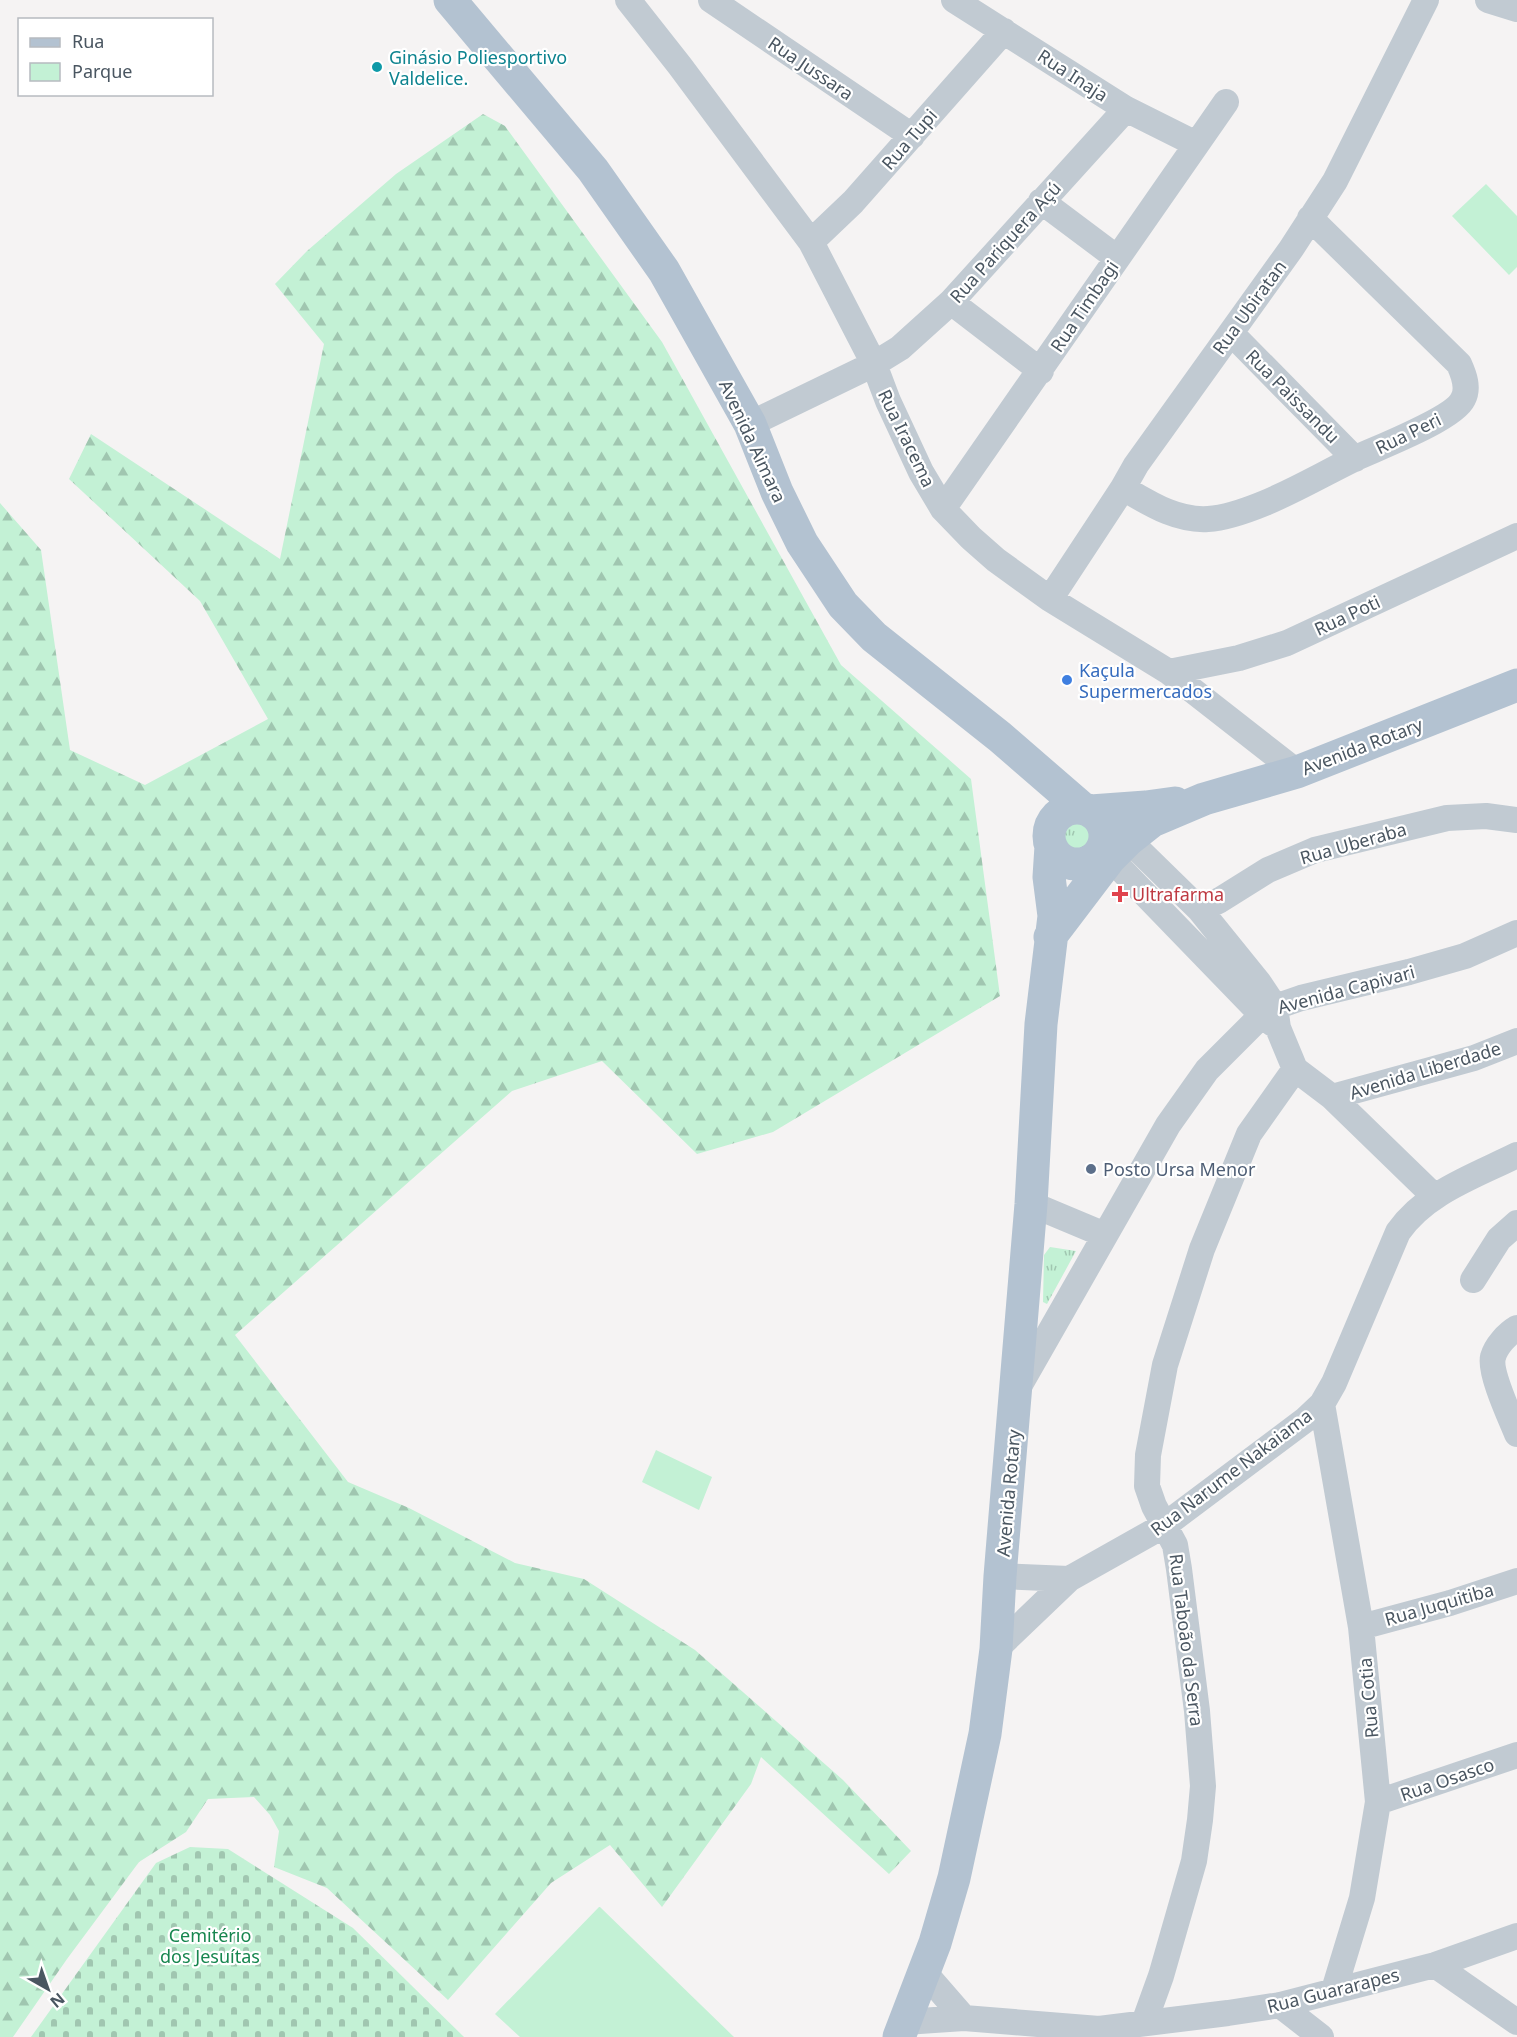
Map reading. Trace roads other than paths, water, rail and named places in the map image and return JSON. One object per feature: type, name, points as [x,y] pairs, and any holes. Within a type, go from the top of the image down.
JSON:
[{"type":"main road","name":"Avenida Aimara","points":[[450,0],[593,170],[664,271],[750,424],[777,492],[802,543],[843,605],[874,637],[1091,813]]},
{"type":"main road","name":"Avenida Rotary","points":[[1050,937],[1119,849],[1152,821],[1204,799],[1297,772],[1517,685]]},
{"type":"main road","points":[[1019,753],[1031,774],[1050,840],[1059,858],[1068,863],[1077,864],[1094,859],[1104,843],[1105,834],[1091,813],[1072,808],[1056,817],[1050,840]]},
{"type":"main road","name":"Avenida Rotary","points":[[1091,813],[1204,799]]},
{"type":"main road","name":"Avenida Rotary","points":[[902,2030],[935,1943],[954,1878],[985,1734],[996,1649],[1031,1204],[1041,1024],[1054,916],[1049,877],[1050,840]]},
{"type":"street","name":"Rua Iracema","points":[[628,0],[811,242],[874,364],[916,462],[943,509],[996,561],[1050,599],[1169,672],[1297,772]]},
{"type":"street","name":"Rua Jussara","points":[[711,0],[912,136]]},
{"type":"street","name":"Rua Inaja","points":[[954,0],[1126,109],[1196,144]]},
{"type":"street","name":"Rua Ubiratan","points":[[1050,599],[1136,465],[1291,249],[1335,182],[1426,0]]},
{"type":"street","points":[[1488,0],[1517,9]]},
{"type":"street","name":"Rua Tupi","points":[[811,242],[853,202],[1004,31]]},
{"type":"street","name":"Rua Timbagi","points":[[943,509],[1226,102]]},
{"type":"street","name":"Rua Pariquera Açú","points":[[750,424],[874,364],[900,348],[951,302],[1126,109]]},
{"type":"street","points":[[1041,201],[1117,258]]},
{"type":"street","name":"Rua Peri","points":[[1123,488],[1168,512],[1189,518],[1208,519],[1225,516],[1264,504],[1423,427],[1455,409],[1463,400],[1466,390],[1465,378],[1459,364],[1310,218]]},
{"type":"street","points":[[951,302],[1041,371]]},
{"type":"street","name":"Rua Paissandu","points":[[1231,333],[1355,459]]},
{"type":"street","name":"Rua Poti","points":[[1169,672],[1239,658],[1287,643],[1517,536]]},
{"type":"street","points":[[1091,813],[1114,826],[1119,849],[1272,1017]]},
{"type":"street","name":"Rua Uberaba","points":[[1200,910],[1268,870],[1315,850],[1447,818],[1486,816],[1517,820]]},
{"type":"street","points":[[1119,849],[1200,910],[1259,983],[1295,1069],[1332,1097],[1434,1196]]},
{"type":"street","name":"Avenida Capivari","points":[[1017,1391],[1168,1125],[1207,1070],[1272,1017],[1465,956],[1517,933]]},
{"type":"street","name":"Avenida Liberdade","points":[[1332,1097],[1474,1058],[1517,1041]]},
{"type":"street","name":"Rua Taboão da Serra","points":[[1144,2023],[1161,1976],[1194,1861],[1203,1786],[1197,1712],[1179,1569],[1175,1545],[1154,1506],[1147,1486],[1148,1455],[1166,1365],[1202,1249],[1249,1134],[1295,1069]]},
{"type":"street","name":"Rua Narume Nakaiama","points":[[996,1649],[1070,1578],[1165,1525],[1297,1426],[1322,1404],[1334,1383],[1398,1232],[1413,1214],[1434,1196],[1517,1155]]},
{"type":"street","points":[[1031,1204],[1105,1235]]},
{"type":"street","points":[[1473,1280],[1499,1239],[1517,1223]]},
{"type":"street","points":[[1517,1328],[1510,1332],[1492,1358],[1498,1387],[1517,1434]]},
{"type":"street","name":"Rua Cotia","points":[[1322,1404],[1361,1627],[1378,1802],[1362,1898],[1334,1990]]},
{"type":"street","points":[[1000,1576],[1070,1578]]},
{"type":"street","name":"Rua Juquitiba","points":[[1361,1627],[1450,1603],[1517,1581]]},
{"type":"street","name":"Rua Osasco","points":[[1378,1802],[1517,1755]]},
{"type":"street","name":"Rua Guararapes","points":[[1144,2023],[1280,2005],[1435,1965],[1517,1936]]},
{"type":"street","points":[[1435,1965],[1517,2022]]},
{"type":"street","points":[[924,1972],[964,2018]]},
{"type":"street","points":[[1280,2005],[1321,2037]]},
{"type":"street","points":[[902,2030],[964,2018],[1098,2033],[1144,2023]]},
{"type":"place","name":"Ginásio Poliesportivo Valdelice.","points":[[377,67]]},
{"type":"place","name":"Kaçula Supermercados","points":[[1067,680]]},
{"type":"place","name":"Ultrafarma","points":[[1120,894]]},
{"type":"place","name":"Posto Ursa Menor","points":[[1091,1169]]},
{"type":"park label","name":"Cemitério dos Jesuítas","points":[[210,1945]]}]
